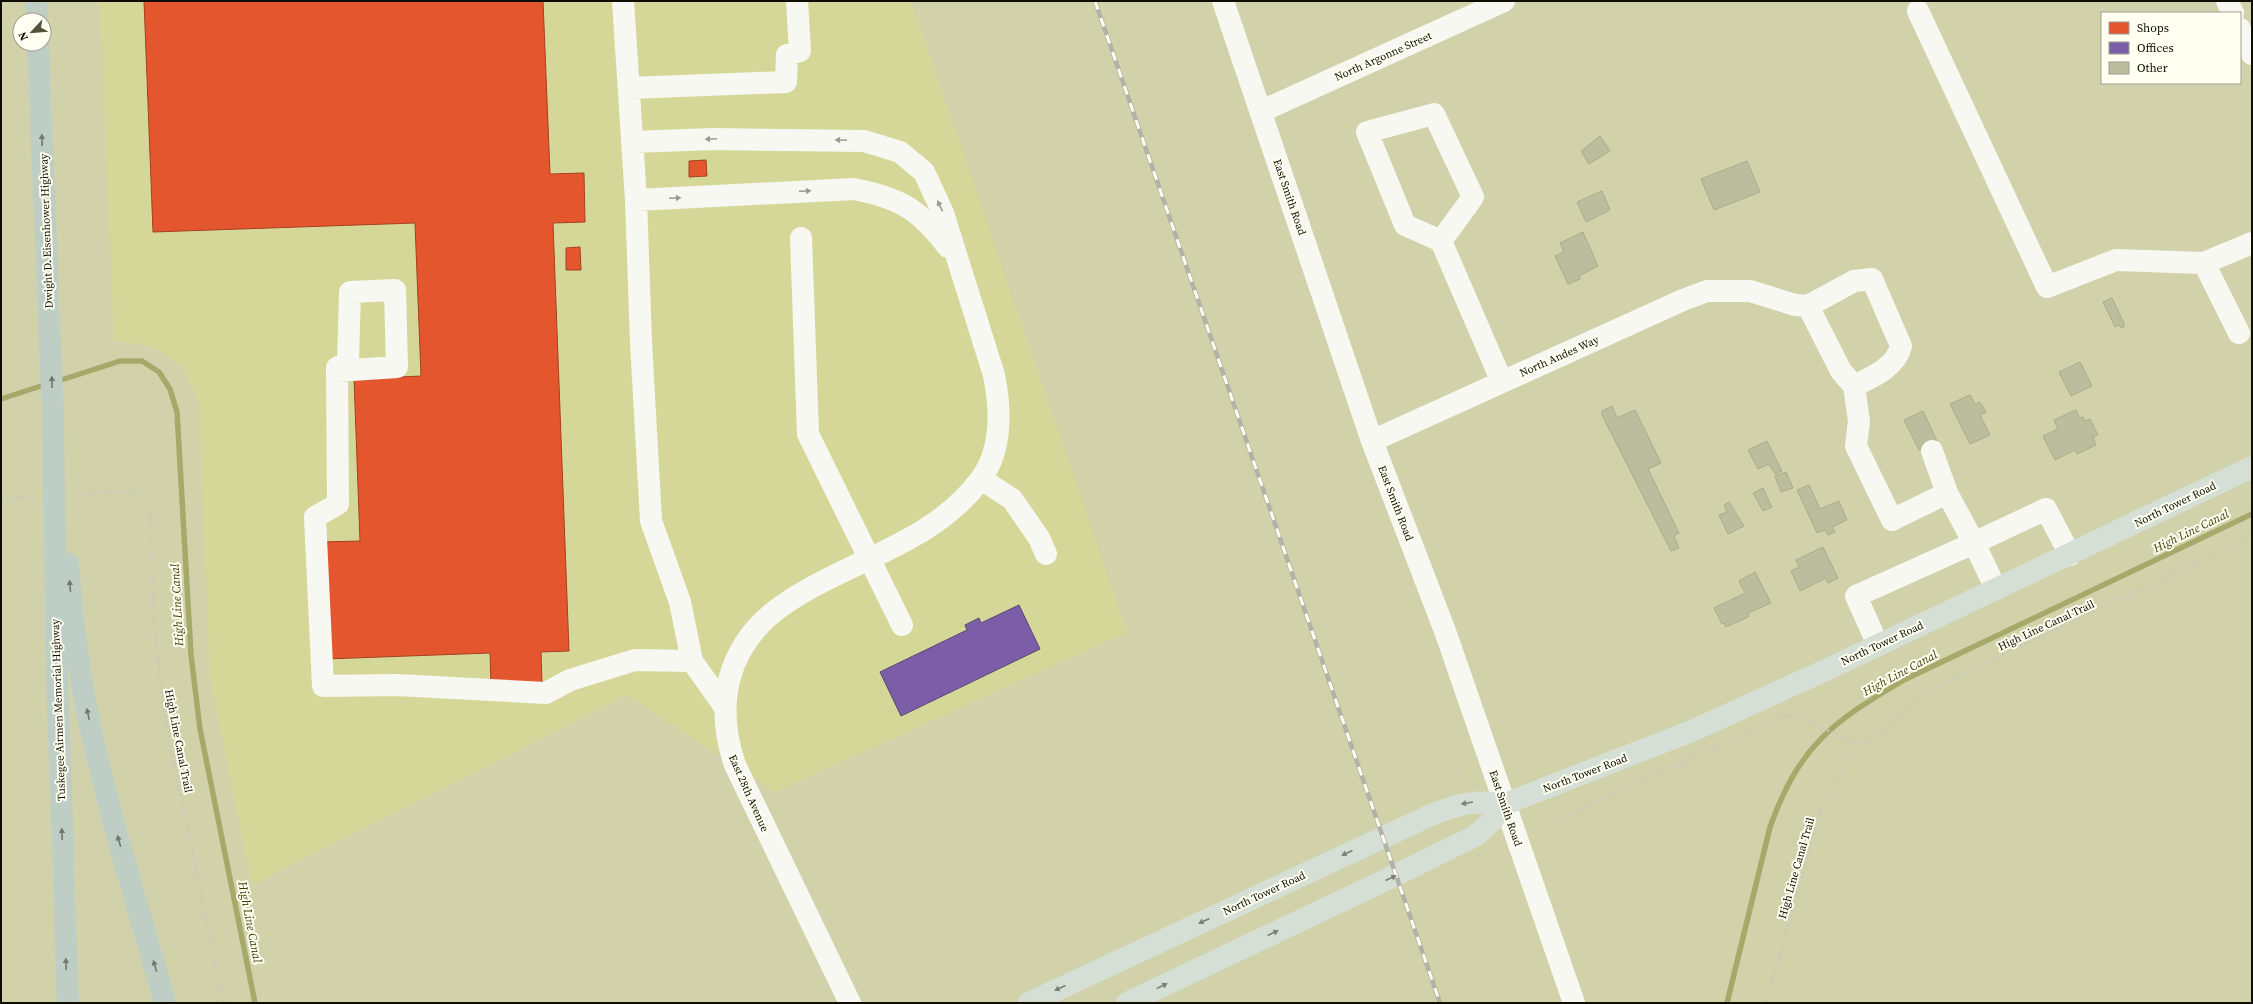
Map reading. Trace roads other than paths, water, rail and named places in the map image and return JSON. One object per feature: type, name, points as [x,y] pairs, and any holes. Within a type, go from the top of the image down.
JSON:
[{"type":"highway","points":[[36,1],[37,12]]},
{"type":"highway","name":"Dwight D. Eisenhower Highway","points":[[38,52],[53,418]]},
{"type":"highway","points":[[53,418],[74,636],[87,710],[104,789],[165,1003]]},
{"type":"highway","name":"Tuskegee Airmen Memorial Highway","points":[[53,418],[56,644],[68,1003]]},
{"type":"main road","name":"North Tower Road","points":[[1029,1003],[1431,815],[1465,803],[1480,801],[1505,804],[1694,730],[2070,555],[2252,468]]},
{"type":"main road","points":[[1127,1003],[1475,836],[1490,823],[1505,804]]},
{"type":"street","points":[[624,1],[633,142],[641,342],[651,521],[680,602],[692,661],[724,706]]},
{"type":"street","points":[[629,88],[786,82],[787,55],[800,51],[797,1]]},
{"type":"street","name":"East Smith Road","points":[[1223,1],[1262,111],[1372,441],[1445,630],[1574,1003]]},
{"type":"street","name":"North Argonne Street","points":[[1262,111],[1504,1]]},
{"type":"street","points":[[2227,1],[2232,12]]},
{"type":"street","points":[[1918,11],[2047,287],[2116,260],[2204,263],[2252,243]]},
{"type":"street","points":[[2241,30],[2252,54]]},
{"type":"street","points":[[1441,241],[1473,197],[1434,114],[1367,132],[1405,225],[1441,241],[1502,382]]},
{"type":"street","name":"East 28th Avenue","points":[[633,142],[712,138],[864,141],[900,152],[924,172],[943,213],[981,331],[998,396],[999,419],[997,440],[991,460],[981,479],[962,500],[939,520],[783,605],[753,633],[734,666],[728,682],[724,706],[728,746],[735,765],[850,1003]]},
{"type":"street","points":[[636,200],[854,189],[882,194],[908,206],[931,224],[956,257]]},
{"type":"street","points":[[801,238],[808,434],[902,625]]},
{"type":"street","points":[[2204,263],[2240,333]]},
{"type":"street","points":[[1854,386],[1874,376],[1898,357],[1902,346],[1872,279],[1854,280],[1808,306],[1841,371],[1854,386],[1859,421],[1856,446],[1892,520],[1947,493]]},
{"type":"street","name":"North Andes Way","points":[[1372,441],[1689,297],[1707,291],[1750,291],[1795,305],[1808,306]]},
{"type":"street","points":[[337,371],[338,504],[315,517],[322,686],[397,685],[546,693],[570,680],[635,660],[692,661]]},
{"type":"street","points":[[1932,451],[1947,493],[1974,543],[1996,589]]},
{"type":"street","points":[[981,479],[1012,499],[1039,538],[1046,554]]},
{"type":"street","points":[[1878,645],[1856,596],[2046,509],[2070,555]]},
{"type":"waterway","name":"High Line Canal","points":[[55,382],[120,361],[142,361],[159,372],[170,389],[177,412],[191,655],[200,729],[255,1003]]},
{"type":"waterway","name":"High Line Canal","points":[[1,399],[47,384]]},
{"type":"waterway","name":"High Line Canal","points":[[1727,1003],[1770,827],[1781,799],[1793,775],[1806,756],[1837,724],[1856,710],[1904,680],[2252,514]]},
{"type":"railway","points":[[1095,1],[1440,1003]]}]
